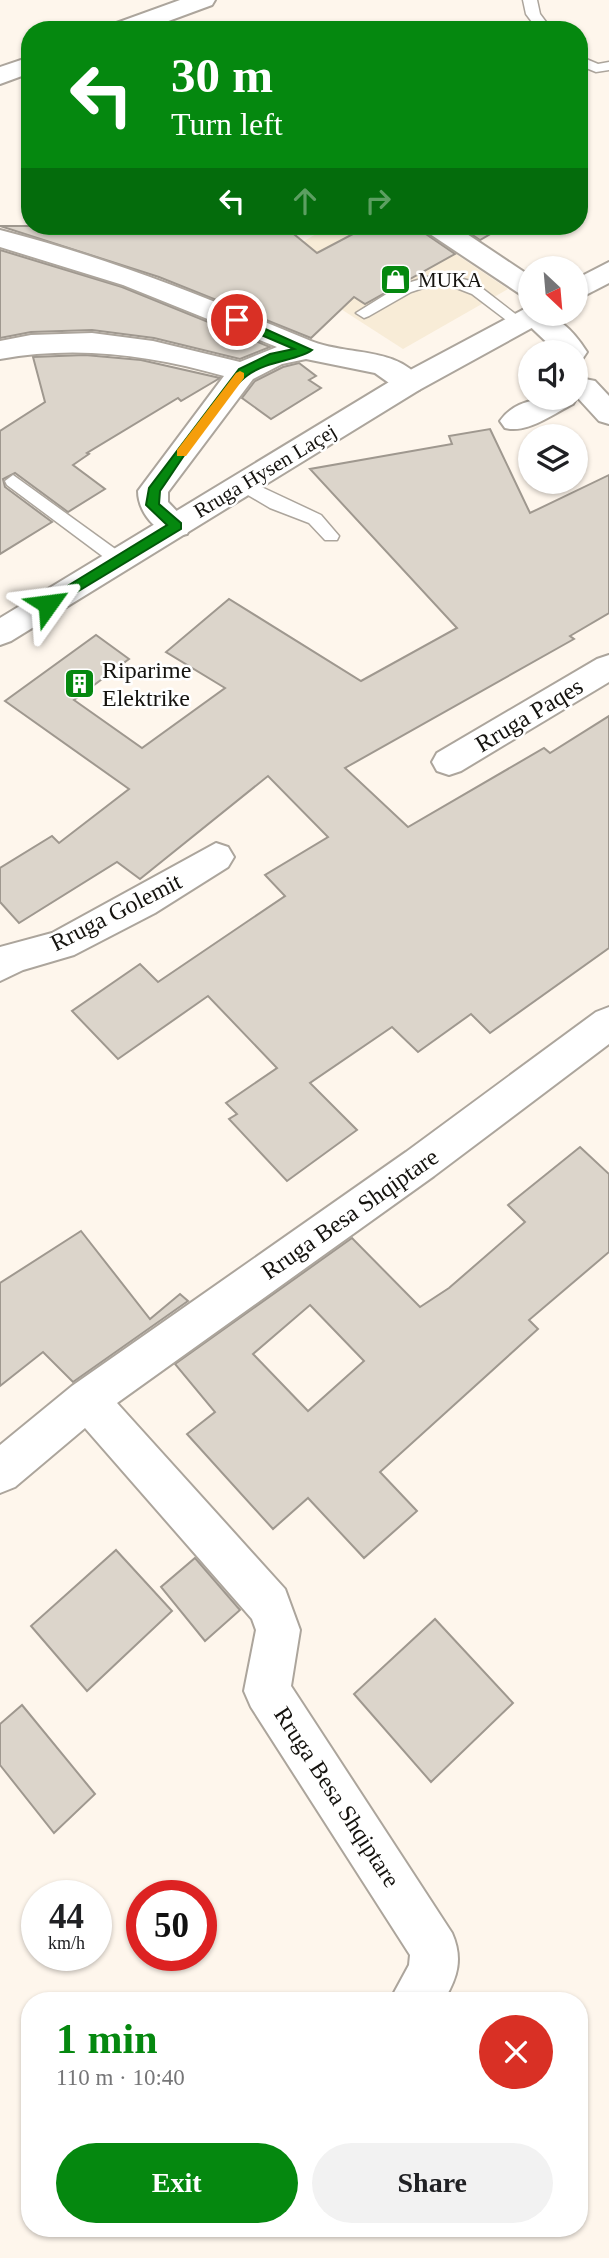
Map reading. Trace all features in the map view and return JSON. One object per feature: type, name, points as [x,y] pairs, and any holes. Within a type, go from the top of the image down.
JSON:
[{"type":"street","points":[[145,21],[203,0]]},
{"type":"street","points":[[0,76],[21,68]]},
{"type":"street","points":[[5,239],[21,226]]},
{"type":"street","points":[[447,235],[518,299]]},
{"type":"street","points":[[5,239],[133,279],[272,333],[306,350],[384,366],[409,383]]},
{"type":"street","points":[[588,283],[609,271]]},
{"type":"street","name":"Rruga Hysen Laçej","points":[[0,634],[518,317]]},
{"type":"street","points":[[548,326],[562,340]]},
{"type":"street","points":[[0,350],[33,343],[99,342],[182,354],[243,372]]},
{"type":"street","points":[[176,526],[153,505],[153,491],[243,372],[274,357],[306,350]]},
{"type":"street","points":[[588,401],[609,414]]},
{"type":"street","points":[[515,421],[537,410]]},
{"type":"street","name":"Rruga Paqes","points":[[449,762],[609,667]]},
{"type":"street","name":"Rruga Golemit","points":[[4,957],[61,945],[142,903],[216,857]]},
{"type":"street","name":"Rruga Besa Shqiptare","points":[[0,1472],[87,1400],[420,1164],[609,1023]]},
{"type":"street","name":"Rruga Besa Shqiptare","points":[[87,1400],[269,1605],[278,1630],[267,1690],[435,1950],[433,1972],[420,1992]]},
{"type":"lane","points":[[530,0],[533,14],[538,21]]},
{"type":"lane","points":[[588,64],[596,68],[609,66]]},
{"type":"lane","points":[[364,313],[418,284],[448,277],[518,306]]},
{"type":"lane","points":[[13,481],[119,560]]},
{"type":"lane","points":[[242,484],[275,503],[314,517],[325,524],[331,536]]},
{"type":"shaded area","name":"MUKA","points":[[314,235],[427,235],[508,289],[403,349],[268,262]]},
{"type":"building","points":[[0,226],[21,226],[21,233]]},
{"type":"building","points":[[28,235],[295,235],[317,253],[351,235],[427,235],[455,254],[365,304],[354,297],[311,338],[159,277]]},
{"type":"building","points":[[472,235],[489,235],[480,240]]},
{"type":"building","points":[[0,250],[122,287],[270,347],[240,359],[154,338],[92,330],[31,332],[0,338]]},
{"type":"building","points":[[85,355],[141,360],[220,378],[181,401],[178,398],[87,453],[89,454],[73,465],[105,489],[68,512],[15,473],[3,479],[5,487],[52,522],[0,554],[0,431],[45,402],[33,357]]},
{"type":"building","points":[[299,363],[316,376],[309,380],[321,388],[271,419],[242,398],[255,381],[283,367]]},
{"type":"building","points":[[490,429],[518,488],[518,494],[521,494],[530,513],[570,494],[588,494],[588,485],[609,475],[609,613],[570,636],[574,639],[345,768],[408,827],[544,748],[550,753],[609,716],[609,948],[490,1033],[471,1014],[418,1052],[392,1027],[310,1083],[357,1130],[287,1181],[229,1119],[237,1114],[226,1103],[277,1068],[208,996],[118,1059],[72,1011],[140,964],[158,982],[285,896],[265,875],[328,837],[268,776],[140,879],[117,862],[19,923],[0,902],[0,868],[52,836],[59,843],[129,789],[5,701],[96,635],[129,659],[74,700],[142,748],[225,688],[166,652],[229,599],[361,681],[457,628],[310,469],[452,444],[449,436]]},
{"type":"building","points":[[580,1147],[609,1174],[609,1252],[529,1320],[538,1329],[380,1472],[417,1511],[364,1558],[308,1498],[273,1529],[187,1434],[215,1412],[175,1364],[352,1238],[420,1307],[449,1288],[525,1222],[508,1205]],"holes":[[[310,1305],[364,1361],[308,1411],[253,1354]]]},
{"type":"building","points":[[81,1231],[150,1319],[180,1294],[188,1301],[73,1382],[43,1352],[0,1386],[0,1283]]},
{"type":"building","points":[[116,1550],[172,1611],[87,1691],[31,1626]]},
{"type":"building","points":[[195,1558],[240,1610],[205,1641],[161,1587]]},
{"type":"building","points":[[435,1619],[513,1703],[431,1782],[354,1694]]},
{"type":"building","points":[[22,1705],[95,1794],[54,1833],[0,1765],[0,1724]]},
{"type":"slow traffic","points":[[182,453],[240,375]]},
{"type":"place","name":"MUKA","points":[[395,280]]},
{"type":"place","name":"Riparime Elektrike","points":[[79,684]]},
{"type":"route","points":[[48,604],[176,526],[153,505],[153,491],[228,388],[243,372],[274,357],[306,350],[237,320]]}]
